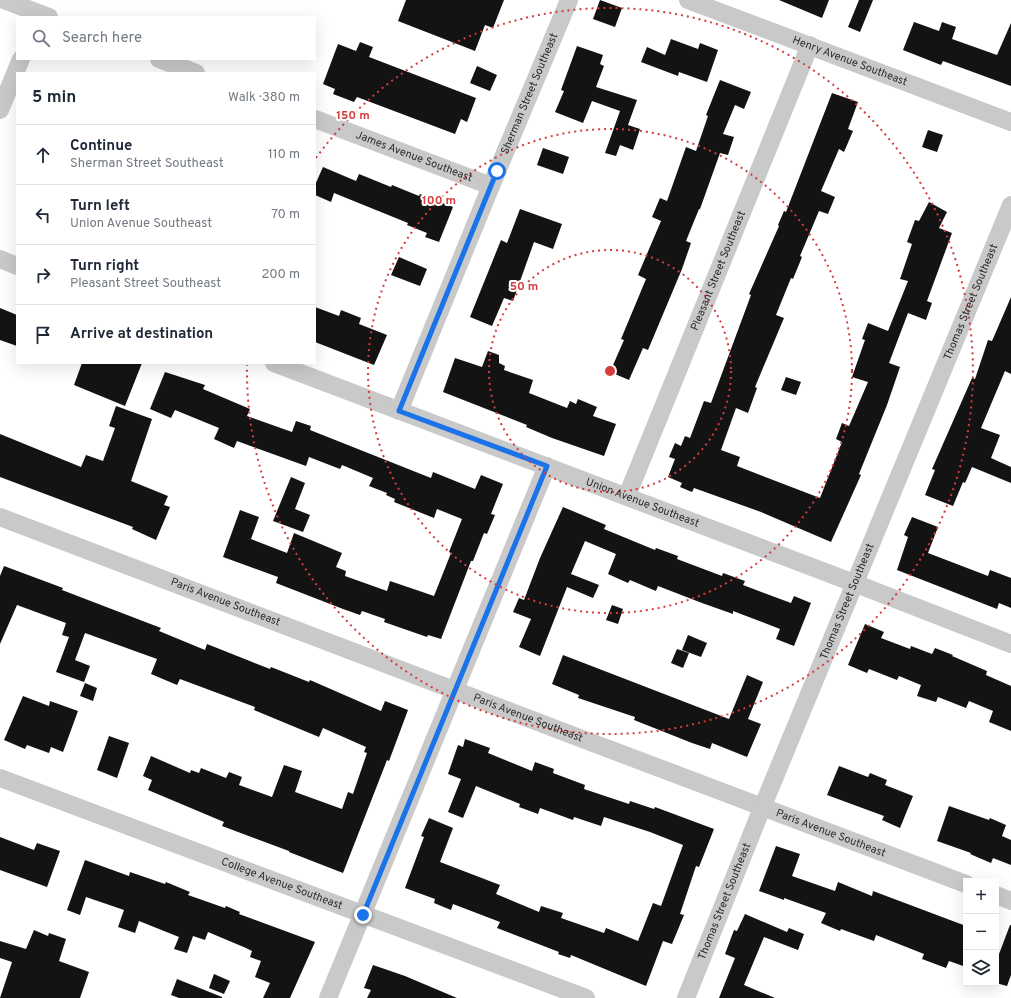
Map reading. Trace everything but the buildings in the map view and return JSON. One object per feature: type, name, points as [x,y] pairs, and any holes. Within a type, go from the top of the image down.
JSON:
[{"type":"street","points":[[4,0],[43,12]]},
{"type":"street","name":"Sherman Street Southeast","points":[[399,411],[490,186],[569,0]]},
{"type":"street","name":"Henry Avenue Southeast","points":[[688,0],[1011,122]]},
{"type":"street","name":"Pleasant Street Southeast","points":[[627,496],[810,45]]},
{"type":"street","points":[[0,110],[21,60]]},
{"type":"street","points":[[162,60],[193,72]]},
{"type":"street","name":"James Avenue Southeast","points":[[316,118],[490,186]]},
{"type":"street","name":"Thomas Street Southeast","points":[[686,998],[854,582],[1011,205]]},
{"type":"street","points":[[0,259],[16,266]]},
{"type":"street","name":"Union Avenue Southeast","points":[[277,364],[854,582],[1011,644]]},
{"type":"street","points":[[328,998],[547,466]]},
{"type":"street","name":"Paris Avenue Southeast","points":[[0,517],[455,689],[762,808],[963,883]]},
{"type":"street","name":"College Avenue Southeast","points":[[0,778],[586,998]]},
{"type":"street","points":[[999,896],[1011,901]]},
{"type":"route","points":[[363,915],[547,466],[399,411],[497,171]]}]
